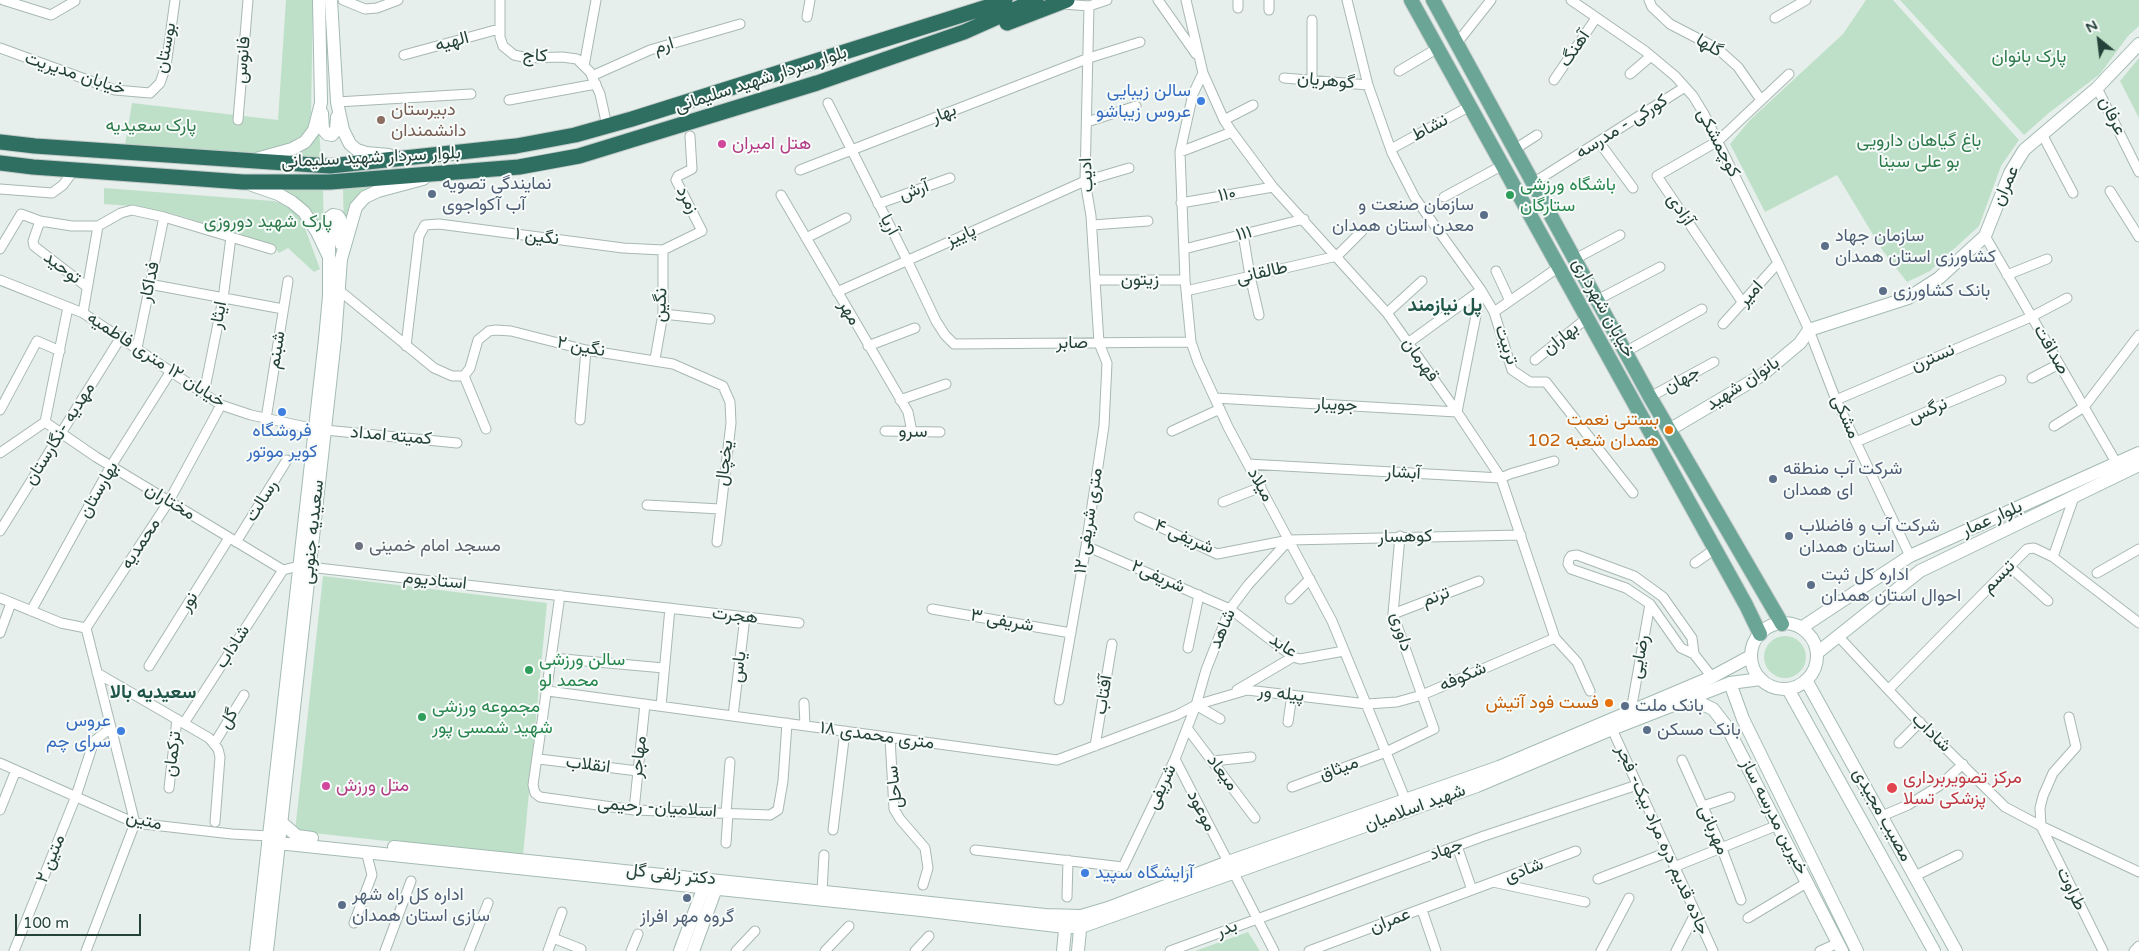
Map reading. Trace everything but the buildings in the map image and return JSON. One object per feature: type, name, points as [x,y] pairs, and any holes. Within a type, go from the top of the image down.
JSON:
[{"type":"highway","points":[[959,16],[980,0]]},
{"type":"highway","name":"بلوار سردار شهید سلیمانی","points":[[0,142],[248,162],[330,166],[516,146],[575,135],[607,126],[1005,0]]},
{"type":"highway","points":[[964,32],[1036,0]]},
{"type":"highway","points":[[964,32],[996,27],[1062,2]]},
{"type":"highway","name":"بلوار سردار شهید سلیمانی","points":[[0,163],[243,182],[330,182],[519,167],[579,156],[817,83],[964,32]]},
{"type":"highway","points":[[738,86],[743,106]]},
{"type":"main road","points":[[319,0],[321,103],[324,130],[330,135],[336,130],[337,102],[331,0]]},
{"type":"main road","name":"خیابان شهرداری","points":[[1411,0],[1715,549],[1760,634]]},
{"type":"main road","name":"خیابان شهرداری","points":[[1432,0],[1650,397],[1782,624]]},
{"type":"main road","name":"عمران","points":[[1809,330],[1908,298],[1930,286],[1985,236],[2014,164],[2024,150],[2098,88],[2139,44]]},
{"type":"main road","points":[[337,102],[343,130],[350,144],[357,150],[366,154],[409,157]]},
{"type":"main road","points":[[248,162],[292,149],[305,142],[314,130],[321,103]]},
{"type":"main road","name":"سعیدیه جنوبی","points":[[320,429],[329,296],[335,258],[356,207],[365,197],[378,191],[441,174]]},
{"type":"main road","name":"سعیدیه جنوبی","points":[[243,182],[278,194],[292,202],[312,224],[335,258],[340,291],[320,429],[272,840],[256,951]]},
{"type":"main road","name":"بانوان شهید","points":[[1669,430],[1762,375],[1800,343],[1809,330]]},
{"type":"main road","name":"بلوار عمار","points":[[1801,628],[1910,556],[2139,453]]},
{"type":"main road","name":"بلوار عمار","points":[[1817,653],[1920,571],[2139,465]]},
{"type":"main road","name":"سعیدیه جنوبی","points":[[267,951],[272,840],[281,822],[304,567]]},
{"type":"main road","points":[[1782,624],[1792,624],[1801,628],[1811,639],[1817,653],[1813,672],[1798,686],[1788,689],[1769,685],[1760,679],[1752,664],[1751,656],[1752,648],[1760,634],[1766,629],[1782,624]]},
{"type":"main road","name":"شهید اسلامیان","points":[[1230,867],[1499,767],[1712,677],[1751,656]]},
{"type":"main road","name":"شهید اسلامیان","points":[[1066,921],[1081,921],[1108,908],[1477,786],[1689,698],[1730,683],[1760,679]]},
{"type":"main road","name":"مصیب مجیدی","points":[[1806,680],[1956,951]]},
{"type":"main road","name":"خیرین مدرسه ساز","points":[[1730,683],[1743,719],[1856,951]]},
{"type":"main road","name":"مصیب مجیدی","points":[[1788,689],[1934,951]]},
{"type":"main road","name":"خیرین مدرسه ساز","points":[[1689,698],[1713,709],[1727,727],[1840,947]]},
{"type":"main road","points":[[1727,727],[1743,719]]},
{"type":"main road","name":"دکتر زلفی گل","points":[[281,822],[290,832],[302,837],[710,890],[822,891],[1066,921]]},
{"type":"main road","name":"دکتر زلفی گل","points":[[272,840],[710,890],[1066,921]]},
{"type":"main road","points":[[680,951],[710,890]]},
{"type":"main road","points":[[696,950],[710,890]]},
{"type":"main road","points":[[1063,951],[1066,921]]},
{"type":"main road","points":[[1078,951],[1081,921]]},
{"type":"street","points":[[4,0],[51,15],[75,1]]},
{"type":"street","name":"بوستان","points":[[150,93],[160,83],[166,66],[176,0]]},
{"type":"street","name":"فانوس","points":[[238,120],[248,0]]},
{"type":"street","points":[[344,0],[365,9],[377,8],[398,0]]},
{"type":"street","name":"کاج","points":[[500,0],[499,29],[503,46],[514,55],[528,58],[562,56],[577,59],[584,66]]},
{"type":"street","points":[[596,0],[584,66],[594,80],[600,94],[607,126]]},
{"type":"street","points":[[807,17],[810,0]]},
{"type":"street","points":[[1062,2],[1090,6],[1107,0]]},
{"type":"street","points":[[1158,0],[1199,59]]},
{"type":"street","name":"قهرمان","points":[[1186,0],[1203,74],[1224,120],[1273,187],[1338,256],[1387,313],[1501,478],[1555,638],[1577,662],[1590,692]]},
{"type":"street","points":[[1269,0],[1269,10]]},
{"type":"street","name":"تربیت","points":[[1347,0],[1368,85],[1390,149],[1415,198],[1481,290],[1494,312],[1512,370],[1530,382],[1546,382],[1633,493]]},
{"type":"street","points":[[1457,43],[1491,0]]},
{"type":"street","name":"کوچمشکی","points":[[1571,0],[1651,56],[1685,87],[1704,114],[1718,141],[1809,330]]},
{"type":"street","name":"گلها","points":[[1649,0],[1652,7],[1670,24],[1718,49],[1738,67],[1761,100]]},
{"type":"street","points":[[1775,18],[1806,0]]},
{"type":"street","name":"ادیب","points":[[1090,6],[1085,181],[1092,225],[1099,343]]},
{"type":"street","name":"آهنگ","points":[[1554,80],[1596,18]]},
{"type":"street","points":[[1312,20],[1312,80]]},
{"type":"street","name":"ارم","points":[[509,100],[594,80],[650,50],[740,24]]},
{"type":"street","name":"الهیه","points":[[404,55],[499,29]]},
{"type":"street","name":"بهار","points":[[800,170],[1088,58],[1140,42]]},
{"type":"street","name":"خیابان مدیریت","points":[[0,48],[115,90],[150,93]]},
{"type":"street","points":[[1399,71],[1438,48]]},
{"type":"street","points":[[1630,74],[1651,56]]},
{"type":"street","name":"میلاد","points":[[1203,74],[1193,94],[1180,152],[1185,280],[1191,342],[1220,410],[1332,621],[1406,801]]},
{"type":"street","points":[[1718,141],[1789,74]]},
{"type":"street","name":"گوهریان","points":[[1284,78],[1368,85]]},
{"type":"street","name":"کورکی - مدرسه","points":[[1534,183],[1685,87]]},
{"type":"street","name":"عرفان","points":[[2098,88],[2139,172]]},
{"type":"street","points":[[337,102],[471,94]]},
{"type":"street","name":"آریا","points":[[828,103],[850,150],[908,260],[936,321],[945,335],[954,344]]},
{"type":"street","points":[[1224,120],[1253,105]]},
{"type":"street","points":[[1087,122],[1136,106]]},
{"type":"street","name":"نشاط","points":[[1390,149],[1470,106]]},
{"type":"street","points":[[1180,152],[1232,132]]},
{"type":"street","points":[[2042,134],[2073,193]]},
{"type":"street","points":[[1515,149],[1537,135]]},
{"type":"street","name":"زمرد","points":[[663,250],[702,231],[676,180],[678,176],[692,169],[690,136]]},
{"type":"street","name":"آزادی","points":[[1718,141],[1657,176],[1743,303]]},
{"type":"street","points":[[1599,142],[1633,188]]},
{"type":"street","points":[[1444,197],[1503,165]]},
{"type":"street","name":"پاییز","points":[[837,292],[1085,181],[1129,168]]},
{"type":"street","points":[[0,190],[52,193],[63,185],[74,170]]},
{"type":"street","name":"آرش","points":[[878,204],[950,178]]},
{"type":"street","name":"۱۱۰","points":[[1181,203],[1273,187]]},
{"type":"street","points":[[2110,191],[2139,237]]},
{"type":"street","name":"مهر","points":[[781,195],[908,412],[912,432]]},
{"type":"street","points":[[0,250],[21,214],[40,221],[72,226],[98,226],[121,213],[132,210],[164,217],[271,249]]},
{"type":"street","name":"فداکار","points":[[137,348],[164,217]]},
{"type":"street","points":[[806,238],[846,218]]},
{"type":"street","name":"۱۱۱","points":[[1184,249],[1304,219]]},
{"type":"street","name":"توحید","points":[[40,221],[34,246],[88,287]]},
{"type":"street","points":[[1092,225],[1148,221]]},
{"type":"street","name":"نگین ۱","points":[[406,346],[419,236],[422,227],[429,223],[624,248],[663,250]]},
{"type":"street","points":[[83,312],[98,226]]},
{"type":"street","points":[[1338,256],[1362,231]]},
{"type":"street","points":[[1243,234],[1250,276],[1260,315]]},
{"type":"street","points":[[1574,259],[1620,235]]},
{"type":"street","name":"صداقت","points":[[1985,236],[2117,464]]},
{"type":"street","name":"ایثار","points":[[204,393],[223,299],[231,237]]},
{"type":"street","name":"نگین","points":[[655,359],[663,314],[663,250]]},
{"type":"street","name":"طالقانی","points":[[1186,291],[1338,256]]},
{"type":"street","points":[[2007,275],[2047,260]]},
{"type":"street","name":"امیر","points":[[1724,324],[1778,263]]},
{"type":"street","points":[[1494,312],[1558,266]]},
{"type":"street","points":[[1597,300],[1660,267]]},
{"type":"street","points":[[1496,271],[1510,301]]},
{"type":"street","name":"خیابان ۱۲ متری فاطمیه","points":[[0,280],[83,312],[222,405],[266,419],[320,429]]},
{"type":"street","name":"زیتون","points":[[1095,280],[1185,280]]},
{"type":"street","name":"شبنم","points":[[266,419],[288,281]]},
{"type":"street","points":[[1387,313],[1422,281]]},
{"type":"street","points":[[149,284],[283,309]]},
{"type":"street","points":[[1408,343],[1481,290]]},
{"type":"street","points":[[1457,412],[1481,290]]},
{"type":"street","points":[[340,291],[406,346],[441,372],[455,377],[464,376],[486,429]]},
{"type":"street","name":"نسترن","points":[[1836,400],[2031,317],[2067,298]]},
{"type":"street","points":[[0,453],[45,422],[68,307]]},
{"type":"street","points":[[1625,352],[1702,309]]},
{"type":"street","points":[[663,314],[710,319]]},
{"type":"street","name":"بهاران","points":[[1535,360],[1587,318]]},
{"type":"street","points":[[868,346],[915,328]]},
{"type":"street","name":"مشکی","points":[[1809,330],[1836,400],[1910,556]]},
{"type":"street","name":"نگین ۲","points":[[464,376],[470,368],[478,340],[488,331],[511,331],[586,350],[655,359],[673,364],[723,386]]},
{"type":"street","points":[[2054,426],[2084,407],[2139,335]]},
{"type":"street","name":"مهدیه -نگارستان","points":[[0,532],[121,337]]},
{"type":"street","points":[[0,410],[37,341],[60,351]]},
{"type":"street","name":"صابر","points":[[954,344],[1191,342]]},
{"type":"street","name":"۱۲ متری شریفی","points":[[1059,700],[1086,546],[1104,426],[1107,363],[1099,343]]},
{"type":"street","points":[[580,420],[586,350]]},
{"type":"street","name":"جهان","points":[[1650,397],[1714,362]]},
{"type":"street","points":[[2032,378],[2059,364]]},
{"type":"street","name":"بهارستان","points":[[31,611],[111,466],[171,371]]},
{"type":"street","name":"نرگس","points":[[1856,442],[2001,380]]},
{"type":"street","points":[[900,400],[946,384]]},
{"type":"street","name":"یخچال","points":[[717,542],[731,423],[730,402],[723,386]]},
{"type":"street","name":"جویبار","points":[[1215,398],[1457,412]]},
{"type":"street","name":"محمدیه","points":[[86,628],[169,501],[222,405]]},
{"type":"street","points":[[1172,431],[1220,410]]},
{"type":"street","name":"مختاران","points":[[45,422],[60,434],[111,466],[283,570]]},
{"type":"street","name":"کمیته امداد","points":[[320,429],[457,443]]},
{"type":"street","name":"سرو","points":[[885,431],[940,432]]},
{"type":"street","name":"رسالت","points":[[233,540],[287,460]]},
{"type":"street","name":"آبشار","points":[[1248,464],[1501,478],[1554,461]]},
{"type":"street","points":[[1224,502],[1261,487]]},
{"type":"street","points":[[2074,497],[2053,556],[2139,623]]},
{"type":"street","points":[[647,505],[720,509]]},
{"type":"street","name":"شریفی ۴","points":[[1139,518],[1217,554],[1289,540]]},
{"type":"street","name":"کوهسار","points":[[1289,540],[1400,536],[1521,536]]},
{"type":"street","name":"داوری","points":[[1386,752],[1434,729],[1393,614],[1400,536]]},
{"type":"street","name":"نور","points":[[149,666],[233,540]]},
{"type":"street","name":"شاهد","points":[[1196,705],[1206,670],[1230,609],[1248,585],[1289,540]]},
{"type":"street","name":"شریفی۲","points":[[1086,546],[1230,609]]},
{"type":"street","name":"تبسم","points":[[1889,689],[2028,549],[2034,548],[2053,556]]},
{"type":"street","points":[[1695,564],[1715,549]]},
{"type":"street","points":[[2097,573],[2139,549]]},
{"type":"street","points":[[1694,654],[1692,638],[1658,593],[1634,576],[1620,570],[1577,555],[1571,556],[1568,564],[1571,569],[1620,585],[1650,604],[1681,648],[1694,654],[1712,677]]},
{"type":"street","points":[[283,570],[304,567]]},
{"type":"street","name":"استادیوم","points":[[304,567],[560,595]]},
{"type":"street","points":[[2010,567],[2048,601]]},
{"type":"street","name":"شاداب","points":[[181,721],[283,570]]},
{"type":"street","points":[[1290,598],[1310,579]]},
{"type":"street","name":"ترنم","points":[[1393,614],[1479,581]]},
{"type":"street","points":[[538,760],[560,595]]},
{"type":"street","name":"هجرت","points":[[560,595],[799,623]]},
{"type":"street","points":[[1188,648],[1199,595]]},
{"type":"street","points":[[0,598],[61,623],[86,628],[135,823],[86,951]]},
{"type":"street","points":[[0,633],[11,603]]},
{"type":"street","name":"رضایی","points":[[1631,711],[1650,604]]},
{"type":"street","points":[[661,706],[670,608]]},
{"type":"street","name":"عابد","points":[[1230,609],[1293,657],[1300,659],[1344,651]]},
{"type":"street","name":"شریفی ۳","points":[[932,610],[1071,634]]},
{"type":"street","name":"یاس","points":[[733,716],[745,617]]},
{"type":"street","name":"شاداب","points":[[1838,636],[2005,807],[2139,872]]},
{"type":"street","name":"شکوفه","points":[[1367,704],[1397,702],[1422,695],[1555,638]]},
{"type":"street","name":"آفتاب","points":[[1095,746],[1112,644]]},
{"type":"street","points":[[1228,696],[1293,657]]},
{"type":"street","points":[[552,658],[664,668]]},
{"type":"street","points":[[97,673],[209,738],[218,749],[220,757],[215,822]]},
{"type":"street","name":"پیله ور","points":[[1196,705],[1251,690],[1367,704]]},
{"type":"street","name":"۱۸ متری محمدی","points":[[548,691],[1057,760],[1177,715],[1196,705]]},
{"type":"street","name":"گل","points":[[214,744],[244,695]]},
{"type":"street","points":[[1288,722],[1292,695]]},
{"type":"street","points":[[804,703],[805,726]]},
{"type":"street","name":"مهاجر","points":[[634,810],[645,704]]},
{"type":"street","points":[[1196,705],[1220,719]]},
{"type":"street","name":"شریفی","points":[[1068,860],[1124,867],[1175,759],[1196,705]]},
{"type":"street","points":[[2041,826],[2040,808],[2043,796],[2053,774],[2076,748],[2069,717]]},
{"type":"street","name":"ترکمان","points":[[169,788],[181,721]]},
{"type":"street","points":[[1899,743],[1920,722]]},
{"type":"street","name":"اسلامیان- رحیمی","points":[[538,760],[533,785],[535,793],[540,797],[634,810],[770,815],[778,810],[783,781],[786,724]]},
{"type":"street","name":"متین ۲","points":[[14,951],[76,796],[94,741],[111,728]]},
{"type":"street","name":"میعاد","points":[[1187,728],[1255,818]]},
{"type":"street","name":"جاده قدیم دره مراد بیک- فجر","points":[[1612,729],[1713,951]]},
{"type":"street","points":[[833,830],[845,731]]},
{"type":"street","name":"ساحل","points":[[890,738],[894,809],[900,820],[925,848],[928,868],[923,885]]},
{"type":"street","name":"میثاق","points":[[1292,787],[1386,752]]},
{"type":"street","points":[[1213,761],[1251,758]]},
{"type":"street","name":"موعود","points":[[1175,759],[1274,951]]},
{"type":"street","name":"انقلاب","points":[[538,760],[638,771]]},
{"type":"street","name":"مهربانی","points":[[1682,760],[1722,848],[1741,900]]},
{"type":"street","points":[[726,842],[730,762]]},
{"type":"street","name":"متین","points":[[0,763],[135,823],[272,840]]},
{"type":"street","points":[[1882,816],[1908,805],[1939,786],[1963,764]]},
{"type":"street","points":[[0,810],[16,770]]},
{"type":"street","name":"جهاد","points":[[1256,918],[1457,846],[1637,785]]},
{"type":"street","points":[[1703,806],[1730,797]]},
{"type":"street","points":[[1674,867],[1778,825]]},
{"type":"street","name":"طراوت","points":[[2041,826],[2103,951]]},
{"type":"street","points":[[1457,846],[1472,890]]},
{"type":"street","points":[[975,850],[1068,860],[1067,897]]},
{"type":"street","name":"شادی","points":[[1472,890],[1576,851]]},
{"type":"street","points":[[354,923],[372,875],[366,852]]},
{"type":"street","points":[[1598,879],[1668,852]]},
{"type":"street","points":[[1915,876],[1958,854]]},
{"type":"street","points":[[822,891],[824,855]]},
{"type":"street","points":[[385,951],[411,881]]},
{"type":"street","points":[[1493,882],[1585,902]]},
{"type":"street","points":[[1748,918],[1808,882]]},
{"type":"street","name":"عمران","points":[[1309,951],[1472,890]]},
{"type":"street","points":[[1601,951],[1629,898]]},
{"type":"street","points":[[469,951],[488,902]]},
{"type":"street","points":[[1422,910],[1436,951]]},
{"type":"street","points":[[548,951],[562,912]]},
{"type":"street","points":[[1676,951],[1695,914]]},
{"type":"street","name":"بدر","points":[[1174,950],[1256,918]]},
{"type":"street","points":[[825,951],[849,926]]},
{"type":"street","points":[[736,951],[755,931]]},
{"type":"street","points":[[631,951],[638,934]]},
{"type":"street","points":[[915,951],[929,936]]},
{"type":"street","points":[[553,938],[581,949]]},
{"type":"street","points":[[685,938],[696,950]]},
{"type":"street","points":[[2134,951],[2139,946]]},
{"type":"street","points":[[1820,951],[1840,947]]},
{"type":"green space","name":"پارک سعیدیه","points":[[286,0],[313,0],[311,114],[308,127],[301,136],[282,147],[260,153],[125,145],[132,103],[278,120]]},
{"type":"green space","name":"باغ گیاهان دارویی بو علی سینا","points":[[1866,0],[1893,0],[2019,140],[2001,166],[1979,226],[1930,271],[1907,282],[1883,251],[1837,175],[1765,212],[1730,144],[1750,120],[1843,34]]},
{"type":"green space","name":"پارک بانوان","points":[[1900,0],[2139,0],[2139,26],[2128,36],[2100,74],[2050,112],[2024,135]]},
{"type":"green space","points":[[2139,58],[2139,118],[2120,81]]},
{"type":"green space","points":[[319,128],[321,158],[279,157]]},
{"type":"green space","points":[[381,185],[371,189],[344,234],[343,188]]},
{"type":"green space","name":"پارک شهید دوروزی","points":[[104,188],[273,201],[287,205],[302,220],[320,269],[314,272],[288,248],[279,253],[273,245],[171,213],[131,206],[104,204]]},
{"type":"green space","points":[[274,188],[323,189],[324,238],[310,211]]},
{"type":"green space","name":"مجموعه ورزشی شهید شمسی پور","points":[[323,576],[547,603],[523,856],[295,831]]},
{"type":"green space","points":[[1781,636],[1789,636],[1800,642],[1806,657],[1800,672],[1789,678],[1781,678],[1770,672],[1764,661],[1764,653],[1770,642]]},
{"type":"green space","points":[[1248,932],[1260,951],[1195,951]]},
{"type":"place","name":"سالن زیبایی عروس زیباشو","points":[[1201,101]]},
{"type":"place","name":"دبیرستان دانشمندان","points":[[381,120]]},
{"type":"place","name":"هتل امیران","points":[[722,144]]},
{"type":"place","name":"نمایندگی تصویه آب آکواجوی","points":[[432,194]]},
{"type":"place","name":"باشگاه ورزشی ستارگان","points":[[1510,195]]},
{"type":"place","name":"سازمان صنعت و معدن استان همدان","points":[[1484,215]]},
{"type":"place","name":"سازمان جهاد کشاورزی استان همدان","points":[[1825,246]]},
{"type":"place","name":"بانک کشاورزی","points":[[1883,291]]},
{"type":"place","name":"فروشگاه کویر موتور","points":[[282,412]]},
{"type":"place","name":"بستنی نعمت همدان شعبه 102","points":[[1669,430]]},
{"type":"place","name":"شرکت آب منطقه ای همدان","points":[[1773,479]]},
{"type":"place","name":"شرکت آب و فاضلاب استان همدان","points":[[1789,536]]},
{"type":"place","name":"مسجد امام خمینی","points":[[359,546]]},
{"type":"place","name":"اداره کل ثبت احوال استان همدان","points":[[1811,585]]},
{"type":"place","name":"سالن ورزشی محمد لو","points":[[529,670]]},
{"type":"place","name":"فست فود آتیش","points":[[1609,703]]},
{"type":"place","name":"بانک ملت","points":[[1625,706]]},
{"type":"place","name":"مجموعه ورزشی شهید شمسی پور","points":[[422,717]]},
{"type":"place","name":"بانک مسکن","points":[[1647,730]]},
{"type":"place","name":"عروس سرای چم","points":[[121,731]]},
{"type":"place","name":"متل ورزش","points":[[326,786]]},
{"type":"place","name":"مرکز تصویربرداری پزشکی تسلا","points":[[1892,788]]},
{"type":"place","name":"آرایشگاه سپید","points":[[1085,873]]},
{"type":"place","name":"گروه مهر افراز","points":[[687,898]]},
{"type":"place","name":"اداره کل راه شهر سازی استان همدان","points":[[342,905]]},
{"type":"district","name":"پل نیازمند","points":[[1445,306]]},
{"type":"district","name":"سعيدیه بالا","points":[[153,693]]}]
